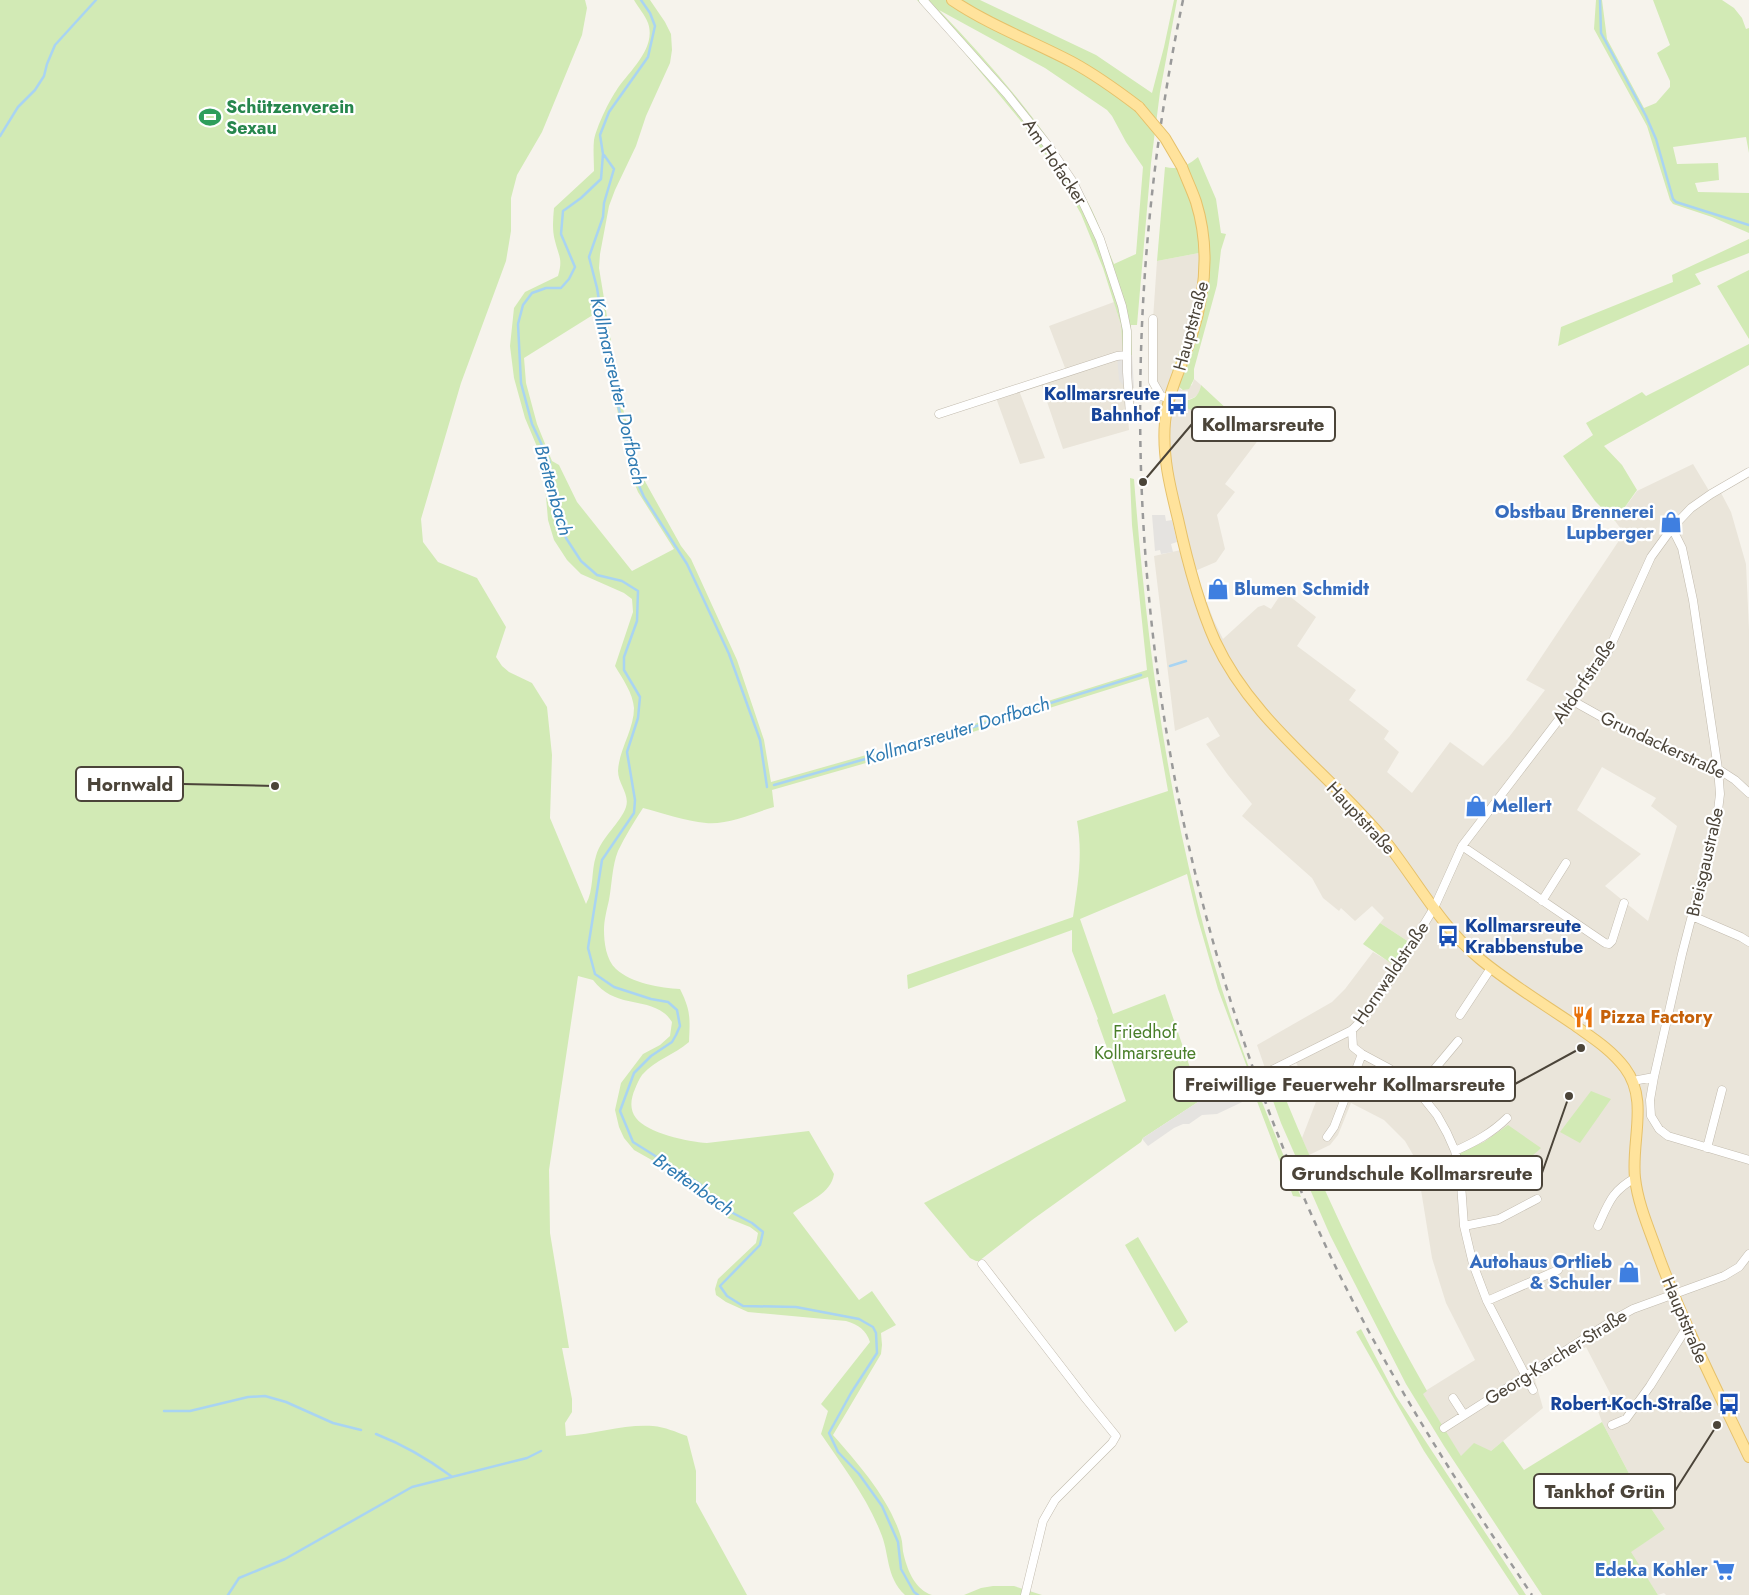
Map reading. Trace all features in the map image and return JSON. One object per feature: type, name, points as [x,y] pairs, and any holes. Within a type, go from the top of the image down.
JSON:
[{"type":"main road","name":"Hauptstraße","points":[[952,0],[994,24],[1074,63],[1099,78],[1139,107],[1165,138],[1182,167],[1196,202],[1202,231],[1205,252],[1204,286],[1198,315],[1170,399],[1164,442],[1169,482],[1191,573],[1216,643],[1238,679],[1262,711],[1286,739],[1385,841],[1434,908],[1461,941],[1491,968],[1605,1048],[1616,1058],[1633,1081],[1637,1098],[1638,1116],[1635,1178],[1638,1196],[1672,1294],[1686,1327],[1749,1457]]},
{"type":"street","name":"Am Hofacker","points":[[923,0],[1007,94],[1050,148],[1073,182],[1100,239],[1127,331],[1130,415]]},
{"type":"street","name":"Hauptstraße","points":[[1153,319],[1153,382],[1161,396],[1170,399]]},
{"type":"street","points":[[939,414],[1117,356],[1127,355]]},
{"type":"street","name":"Altdorfstraße","points":[[1434,908],[1462,846],[1574,701],[1607,654],[1650,557],[1672,528],[1691,508],[1749,472]]},
{"type":"street","name":"Breisgaustraße","points":[[1651,1116],[1650,1100],[1654,1077],[1717,819],[1720,794],[1693,600],[1682,548],[1672,528]]},
{"type":"street","name":"Grundackerstraße","points":[[1574,701],[1634,735],[1683,757],[1718,769],[1735,780],[1749,793]]},
{"type":"street","points":[[1462,846],[1605,943],[1609,944],[1612,941],[1624,903]]},
{"type":"street","points":[[1542,901],[1566,863]]},
{"type":"street","name":"Hornwaldstraße","points":[[1264,1074],[1352,1030],[1364,1018],[1378,998],[1434,908]]},
{"type":"street","points":[[1692,916],[1749,942]]},
{"type":"street","points":[[1460,1015],[1491,968]]},
{"type":"street","points":[[1352,1030],[1353,1046],[1362,1054],[1390,1069],[1417,1090],[1436,1115],[1455,1151],[1460,1170],[1464,1226],[1473,1264],[1487,1301],[1533,1390]]},
{"type":"street","points":[[1417,1090],[1458,1041]]},
{"type":"street","points":[[1328,1138],[1337,1131],[1362,1054]]},
{"type":"street","points":[[1633,1081],[1654,1077]]},
{"type":"street","points":[[1707,1148],[1722,1090]]},
{"type":"street","points":[[1638,1116],[1651,1116],[1659,1129],[1668,1136],[1749,1160]]},
{"type":"street","points":[[1455,1151],[1484,1137],[1507,1118]]},
{"type":"street","points":[[1598,1226],[1619,1187],[1635,1178]]},
{"type":"street","points":[[1464,1226],[1499,1218],[1537,1200]]},
{"type":"street","points":[[1672,1294],[1724,1276],[1739,1267],[1749,1254]]},
{"type":"street","points":[[982,1264],[1116,1436],[1112,1443],[1055,1500],[1043,1521],[1025,1595]]},
{"type":"street","points":[[1487,1301],[1558,1270]]},
{"type":"street","name":"Georg-Karcher-Straße","points":[[1444,1428],[1633,1309],[1672,1294]]},
{"type":"street","points":[[1612,1425],[1626,1420],[1650,1386],[1686,1327]]},
{"type":"street","points":[[1453,1398],[1464,1415]]},
{"type":"shaded area","points":[[1199,253],[1198,284],[1188,329],[1172,371],[1182,374],[1179,387],[1181,390],[1192,385],[1194,379],[1201,385],[1199,394],[1180,402],[1259,439],[1225,484],[1235,492],[1217,515],[1225,549],[1216,562],[1195,571],[1214,621],[1223,639],[1258,607],[1264,605],[1271,609],[1283,591],[1316,617],[1297,646],[1356,690],[1349,700],[1389,731],[1384,739],[1399,752],[1387,772],[1412,793],[1450,742],[1483,766],[1509,737],[1545,690],[1526,680],[1624,533],[1615,521],[1637,491],[1693,464],[1711,494],[1719,489],[1731,512],[1746,564],[1749,630],[1749,1595],[1666,1595],[1664,1593],[1658,1595],[1630,1552],[1665,1529],[1634,1483],[1602,1422],[1595,1403],[1611,1395],[1586,1347],[1535,1380],[1543,1408],[1491,1451],[1461,1457],[1422,1393],[1475,1360],[1446,1303],[1432,1258],[1421,1190],[1420,1168],[1405,1141],[1384,1120],[1351,1103],[1338,1135],[1330,1145],[1309,1155],[1302,1138],[1317,1099],[1306,1084],[1294,1058],[1266,1071],[1257,1045],[1332,1002],[1345,989],[1373,952],[1398,967],[1412,944],[1380,923],[1384,918],[1372,906],[1355,921],[1341,908],[1339,911],[1323,898],[1312,878],[1242,816],[1252,804],[1206,744],[1220,736],[1208,717],[1175,731],[1154,556],[1181,550],[1161,463],[1160,426],[1156,413],[1161,396],[1155,388],[1153,319],[1157,261]],"holes":[[[1602,767],[1656,798],[1651,806],[1677,826],[1648,921],[1605,886],[1641,854],[1577,810]]]},
{"type":"shaded area","points":[[1114,302],[1121,325],[1129,430],[1063,449],[1040,381],[1067,373],[1049,326]]},
{"type":"shaded area","points":[[1132,355],[1134,388],[1128,388],[1119,380],[1117,356]]},
{"type":"shaded area","points":[[1018,388],[1045,458],[1020,464],[995,395]]},
{"type":"shaded area","points":[[1152,515],[1165,515],[1166,521],[1172,520],[1177,542],[1171,544],[1173,552],[1161,554],[1160,550],[1155,551]]},
{"type":"shaded area","points":[[1252,1081],[1257,1095],[1217,1114],[1202,1115],[1189,1124],[1183,1124],[1174,1128],[1148,1146],[1143,1140],[1143,1138],[1201,1100],[1212,1097],[1213,1100]]},
{"type":"green space","name":"Friedhof Kollmarsreute","points":[[0,0],[585,0],[587,8],[582,35],[542,132],[517,175],[511,198],[511,231],[506,261],[461,383],[421,519],[423,542],[438,562],[477,578],[506,627],[496,657],[502,666],[509,672],[532,683],[547,707],[552,755],[550,818],[586,904],[589,899],[594,862],[599,849],[620,819],[627,802],[618,771],[621,755],[632,724],[634,708],[629,691],[615,666],[633,612],[632,599],[624,593],[581,574],[567,560],[554,540],[548,520],[543,461],[525,418],[514,378],[510,346],[514,308],[525,292],[558,276],[560,258],[553,233],[554,208],[594,171],[594,140],[600,122],[613,96],[640,60],[648,42],[650,33],[648,23],[634,0],[650,0],[671,34],[672,50],[670,63],[609,206],[599,268],[621,402],[642,476],[681,546],[691,559],[737,660],[764,740],[771,782],[958,729],[1147,670],[1132,525],[1130,478],[1134,479],[1156,692],[1174,797],[1197,901],[1218,977],[1243,1051],[1301,1197],[1293,1196],[1255,1096],[1257,1094],[1218,989],[1187,874],[1080,919],[1113,1014],[1165,994],[1201,1100],[1143,1138],[1141,1142],[1032,1220],[979,1261],[970,1258],[924,1203],[1126,1101],[1072,951],[1072,930],[908,989],[907,975],[1073,917],[1080,857],[1077,821],[1168,791],[1148,677],[960,736],[772,790],[774,807],[732,820],[714,823],[698,822],[643,808],[616,857],[604,922],[606,951],[610,961],[622,974],[655,986],[680,989],[688,1009],[689,1042],[653,1065],[642,1075],[632,1096],[632,1111],[641,1123],[658,1132],[679,1139],[707,1143],[809,1131],[834,1174],[832,1181],[824,1192],[793,1213],[859,1300],[872,1291],[896,1325],[881,1333],[881,1354],[833,1435],[863,1470],[881,1495],[902,1539],[903,1554],[910,1574],[921,1589],[932,1595],[905,1595],[899,1588],[891,1572],[883,1539],[868,1505],[821,1434],[828,1411],[821,1404],[870,1342],[866,1334],[855,1324],[846,1321],[748,1312],[716,1295],[715,1289],[718,1279],[756,1243],[758,1233],[750,1227],[725,1217],[682,1177],[634,1150],[624,1138],[615,1110],[621,1083],[643,1054],[660,1045],[670,1036],[672,1022],[656,1008],[619,999],[601,989],[593,980],[578,976],[549,1170],[550,1233],[569,1348],[562,1348],[572,1399],[572,1412],[565,1423],[566,1436],[620,1428],[653,1426],[662,1427],[687,1436],[696,1471],[696,1502],[747,1595],[0,1595]],"holes":[[[596,313],[632,477],[638,492],[674,549],[632,571],[577,502],[559,465],[552,461],[537,424],[526,383],[524,358]]]},
{"type":"green space","points":[[917,0],[980,0],[1096,55],[1152,93],[1174,0],[1177,0],[1160,92],[1151,163],[1137,325],[1131,325],[1132,355],[1123,355],[1121,325],[1103,268],[1081,214],[1054,166],[1020,120],[948,33]],"holes":[[[939,10],[1045,68],[1107,110],[1143,167],[1136,254],[1114,264],[1091,208],[1059,154],[1022,104]]]},
{"type":"green space","points":[[1596,0],[1602,0],[1607,39],[1644,108],[1656,103],[1670,87],[1670,81],[1657,53],[1670,45],[1653,0],[1722,0],[1734,8],[1742,18],[1746,29],[1749,28],[1749,153],[1746,137],[1673,147],[1677,164],[1718,163],[1719,180],[1695,183],[1698,192],[1749,193],[1749,233],[1712,217],[1673,204],[1670,200],[1647,126],[1594,29]]},
{"type":"green space","points":[[1198,157],[1216,199],[1221,233],[1226,234],[1221,250],[1217,285],[1194,369],[1194,379],[1189,389],[1183,390],[1179,387],[1182,374],[1172,371],[1188,329],[1198,284],[1199,253],[1157,261],[1165,167],[1175,168],[1183,166]]},
{"type":"green space","points":[[1749,239],[1749,253],[1695,274],[1701,284],[1558,346],[1561,327],[1673,282],[1672,275]]},
{"type":"green space","points":[[1749,270],[1749,339],[1717,286]]},
{"type":"green space","points":[[1749,344],[1749,365],[1604,446],[1622,465],[1637,490],[1615,521],[1595,501],[1563,456],[1593,435],[1586,423],[1642,392],[1646,396]]},
{"type":"green space","points":[[1201,385],[1256,436],[1179,405],[1180,402],[1196,396]]},
{"type":"green space","points":[[1380,923],[1412,944],[1398,968],[1363,944]]},
{"type":"green space","points":[[1279,1069],[1282,1077],[1278,1080],[1311,1160],[1347,1238],[1427,1391],[1423,1394],[1461,1456],[1474,1443],[1491,1451],[1503,1441],[1524,1470],[1602,1422],[1634,1483],[1665,1529],[1631,1552],[1658,1595],[1542,1595],[1444,1446],[1406,1384],[1330,1235],[1281,1123],[1264,1076]]},
{"type":"green space","points":[[1591,1091],[1611,1099],[1580,1143],[1560,1132]]},
{"type":"green space","points":[[1508,1125],[1541,1148],[1524,1162],[1506,1173],[1486,1181],[1465,1186],[1459,1153],[1484,1142]]},
{"type":"green space","points":[[1138,1237],[1188,1322],[1175,1332],[1125,1245]]},
{"type":"green space","points":[[1361,1329],[1396,1396],[1526,1595],[1519,1595],[1424,1451],[1356,1332]]},
{"type":"green space","points":[[1014,1586],[1042,1595],[964,1595],[981,1588]]},
{"type":"waterway","name":"Brettenbach","points":[[0,136],[18,107],[35,90],[44,76],[55,45],[96,0]]},
{"type":"waterway","name":"Brettenbach","points":[[641,0],[650,13],[655,26],[648,57],[609,112],[600,135],[603,154],[601,179],[581,198],[563,211],[561,234],[575,267],[569,279],[561,288],[546,288],[532,293],[523,305],[518,324],[521,383],[532,424],[549,460],[558,514],[566,538],[581,561],[597,575],[622,581],[638,591],[637,621],[624,657],[624,670],[640,697],[638,718],[627,752],[635,800],[634,813],[602,860],[588,948],[595,974],[614,987],[651,999],[668,1002],[677,1010],[680,1026],[676,1035],[672,1042],[651,1056],[634,1073],[620,1111],[633,1142],[700,1184],[711,1198],[729,1211],[752,1223],[763,1232],[760,1245],[720,1286],[727,1296],[743,1306],[796,1307],[859,1319],[873,1327],[876,1333],[877,1353],[851,1393],[829,1433],[838,1452],[859,1474],[882,1506],[898,1542],[901,1569],[914,1592],[918,1595]]},
{"type":"waterway","points":[[1600,0],[1601,33],[1646,116],[1656,139],[1673,199],[1676,202],[1749,225]]},
{"type":"waterway","name":"Kollmarsreuter Dorfbach","points":[[604,155],[614,169],[604,203],[603,217],[589,257],[597,288],[618,405],[636,479],[644,497],[687,564],[729,654],[760,740],[767,787]]},
{"type":"waterway","name":"Kollmarsreuter Dorfbach","points":[[1170,666],[1186,661]]},
{"type":"waterway","name":"Kollmarsreuter Dorfbach","points":[[774,785],[925,742],[1141,675]]},
{"type":"waterway","points":[[164,1411],[190,1411],[248,1397],[265,1396],[286,1402],[333,1423],[361,1430]]},
{"type":"waterway","points":[[376,1434],[415,1453],[451,1476]]},
{"type":"waterway","points":[[228,1595],[239,1578],[285,1559],[412,1487],[527,1458],[541,1451]]},
{"type":"tunnel","points":[[1251,1079],[1264,1074]]},
{"type":"railway","points":[[1183,0],[1156,158],[1142,316],[1141,473],[1152,630],[1176,786],[1212,939],[1261,1090],[1322,1238],[1368,1331],[1420,1421],[1532,1595]]},
{"type":"place","name":"Schützenverein Sexau","points":[[210,117]]},
{"type":"place","name":"Kollmarsreute Bahnhof","points":[[1177,404]]},
{"type":"place","name":"Kollmarsreute","points":[[1143,482]]},
{"type":"place","name":"Obstbau Brennerei Lupberger","points":[[1671,522]]},
{"type":"place","name":"Blumen Schmidt","points":[[1218,589]]},
{"type":"place","name":"Hornwald","points":[[275,786]]},
{"type":"place","name":"Mellert","points":[[1476,806]]},
{"type":"place","name":"Kollmarsreute Krabbenstube","points":[[1448,936]]},
{"type":"place","name":"Pizza Factory","points":[[1583,1017]]},
{"type":"place","name":"Freiwillige Feuerwehr Kollmarsreute","points":[[1581,1048]]},
{"type":"place","name":"Grundschule Kollmarsreute","points":[[1569,1096]]},
{"type":"place","name":"Autohaus Ortlieb & Schuler","points":[[1629,1272]]},
{"type":"place","name":"Robert-Koch-Straße","points":[[1729,1404]]},
{"type":"place","name":"Tankhof Grün","points":[[1717,1425]]},
{"type":"place","name":"Edeka Kohler","points":[[1724,1570]]}]
